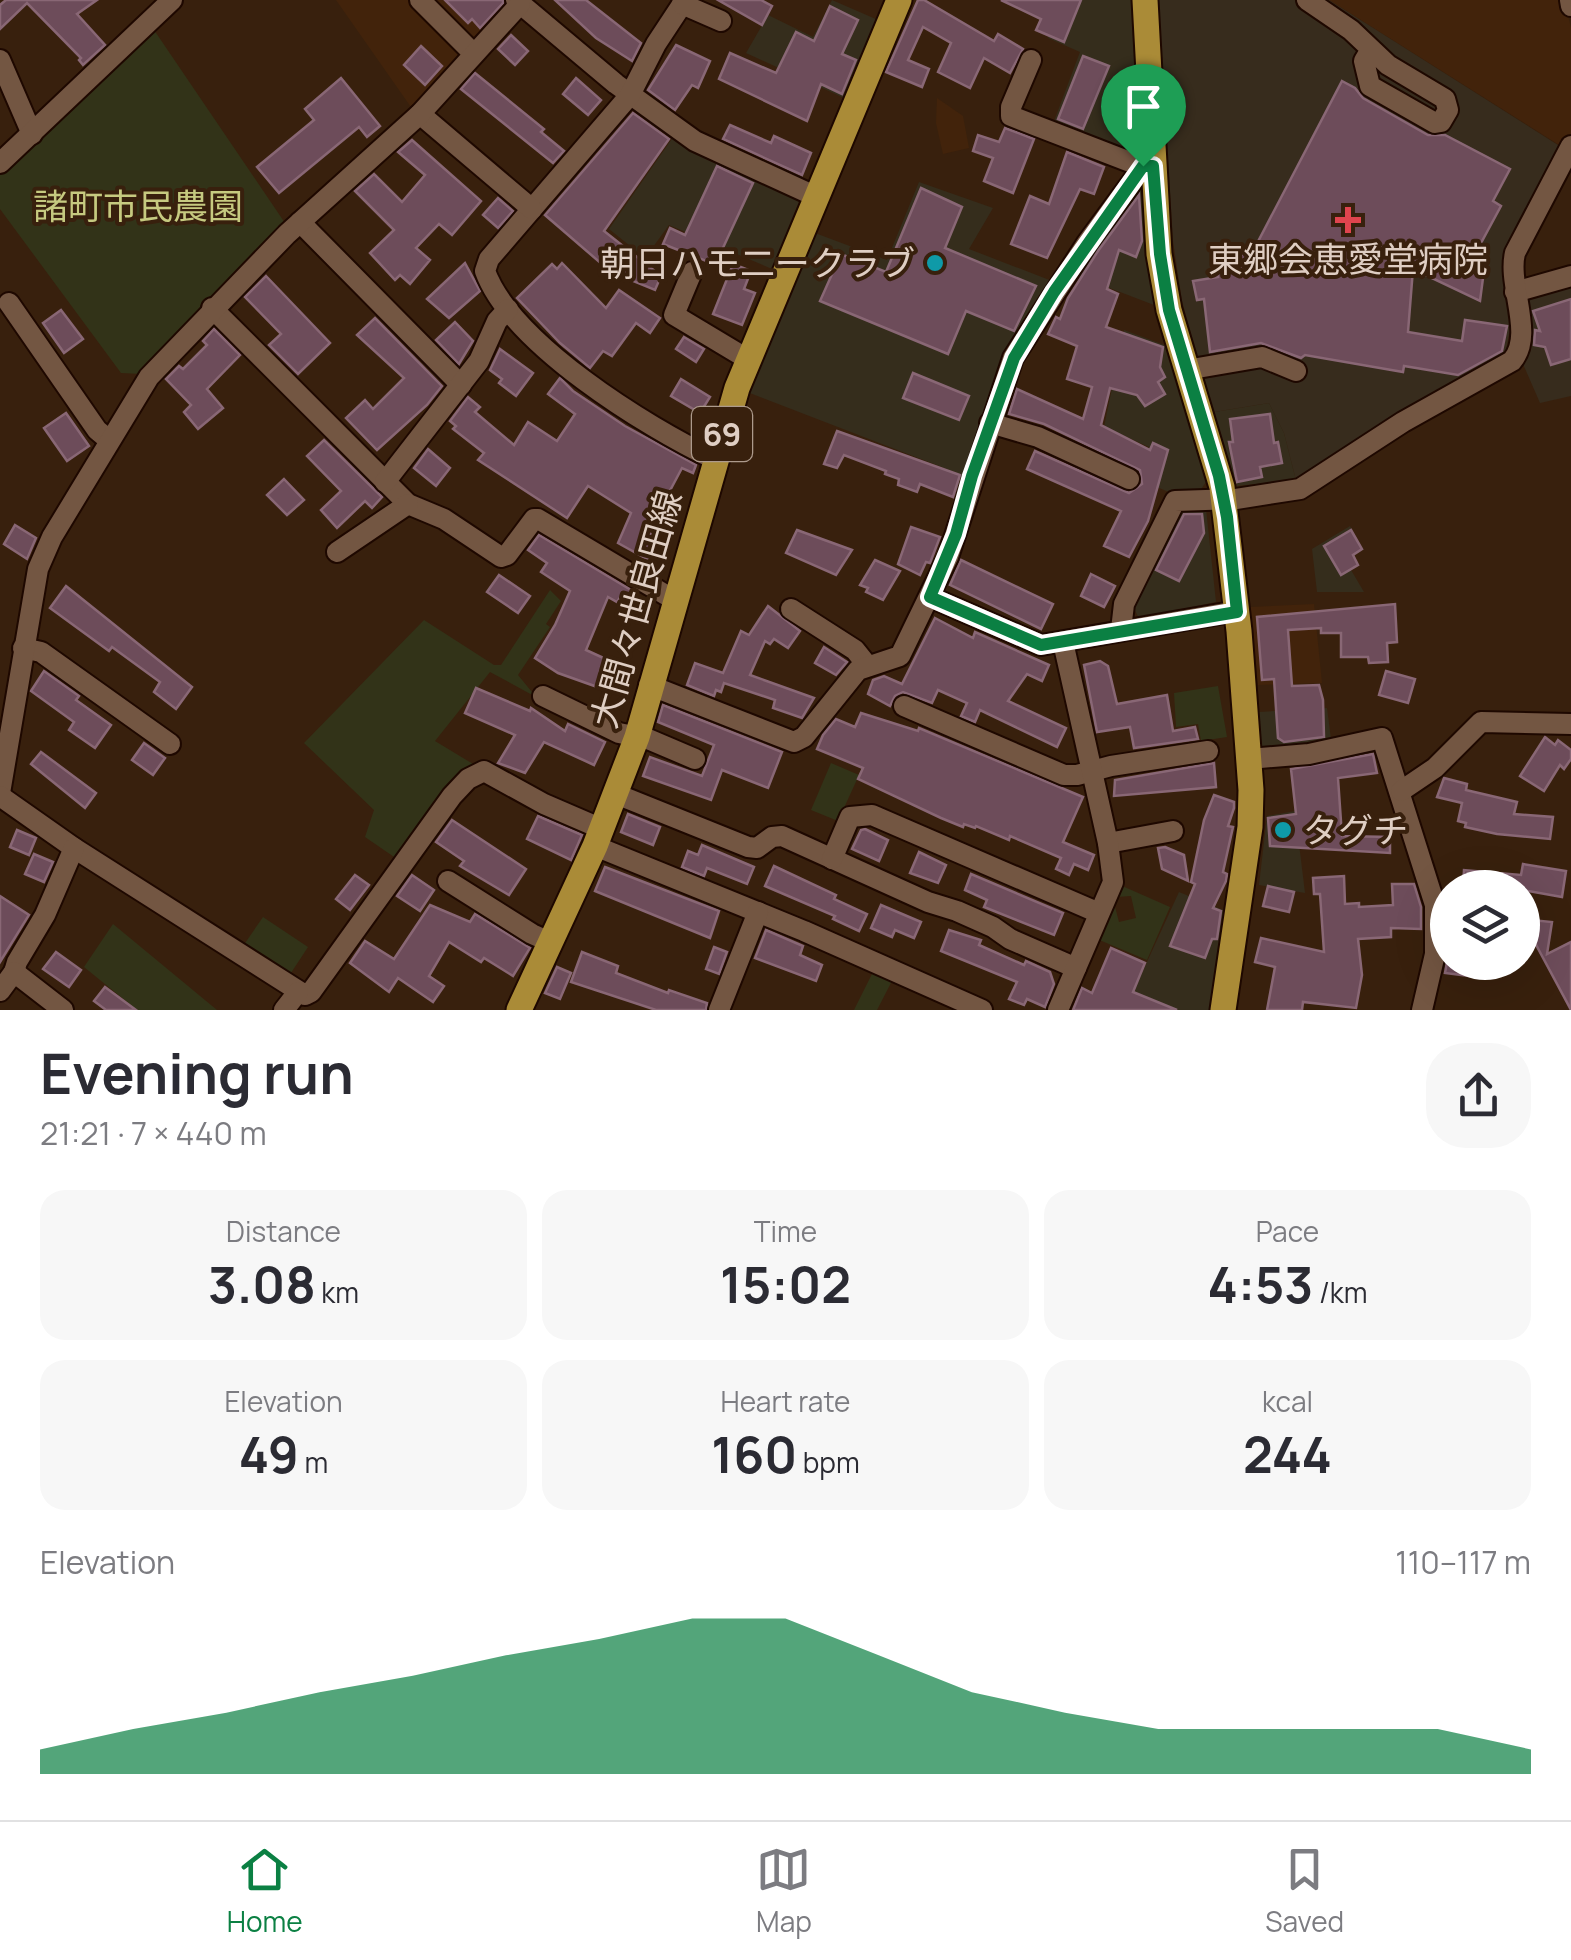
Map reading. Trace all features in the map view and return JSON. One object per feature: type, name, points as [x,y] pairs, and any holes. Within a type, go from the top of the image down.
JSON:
[{"type":"main road","name":"大間々世良田線","points":[[519,1010],[616,794],[637,737],[714,459],[749,360],[899,0]]},
{"type":"main road","points":[[1145,0],[1148,166],[1160,254],[1169,310],[1224,499],[1249,760],[1248,855],[1223,1010]]},
{"type":"street","points":[[0,163],[172,0]]},
{"type":"street","points":[[420,0],[473,53]]},
{"type":"street","points":[[1308,0],[1371,49]]},
{"type":"street","points":[[817,196],[694,141],[630,95],[518,2],[420,114],[212,308],[139,390],[43,555],[34,583],[0,794],[74,848],[298,992],[310,992],[460,785],[484,772],[599,838],[982,1010]]},
{"type":"street","points":[[714,459],[638,415],[567,367],[508,309],[487,278],[486,265],[630,95],[656,44],[684,2],[721,21]]},
{"type":"street","points":[[0,60],[32,134]]},
{"type":"street","points":[[649,685],[794,742],[804,737],[858,670],[900,656],[958,528],[1014,358],[1054,292],[1148,166],[1011,116],[1011,107],[1031,60]]},
{"type":"street","points":[[420,114],[532,209]]},
{"type":"street","points":[[1121,630],[1124,604],[1175,502],[1300,489],[1403,422],[1512,361],[1520,348],[1512,267],[1571,146]]},
{"type":"street","points":[[300,222],[461,386]]},
{"type":"street","points":[[692,272],[674,316],[749,360]]},
{"type":"street","points":[[1515,292],[1571,276]]},
{"type":"street","points":[[212,308],[408,504],[444,519],[501,558],[528,525],[538,519],[676,601]]},
{"type":"street","points":[[385,482],[479,361],[497,322],[508,309]]},
{"type":"street","points":[[9,314],[97,430],[109,440]]},
{"type":"street","points":[[1186,370],[1262,357],[1296,371]]},
{"type":"street","points":[[990,423],[1038,438],[1129,479]]},
{"type":"street","points":[[336,552],[408,504]]},
{"type":"street","points":[[930,597],[1033,644],[1237,612]]},
{"type":"street","points":[[791,609],[856,650],[867,665]]},
{"type":"street","points":[[1058,1010],[1112,882],[1108,844],[1063,642]]},
{"type":"street","points":[[23,648],[41,652],[170,744]]},
{"type":"street","points":[[542,696],[619,733],[696,759]]},
{"type":"street","points":[[904,706],[1064,775],[1208,750]]},
{"type":"street","points":[[1401,791],[1435,768],[1481,722],[1571,724]]},
{"type":"street","points":[[1249,760],[1308,754],[1382,738],[1435,905],[1435,954],[1422,1010]]},
{"type":"street","points":[[616,794],[748,847],[756,848],[772,837],[782,836],[928,902],[957,911],[1076,968]]},
{"type":"street","points":[[832,859],[850,816],[872,815],[1099,913]]},
{"type":"street","points":[[1108,844],[1173,831]]},
{"type":"street","points":[[0,992],[45,916],[74,848]]},
{"type":"street","points":[[448,881],[532,934],[552,942]]},
{"type":"street","points":[[719,1010],[758,912]]},
{"type":"street","points":[[14,972],[62,1010]]},
{"type":"street","points":[[284,1010],[298,992]]},
{"type":"shaded area","points":[[336,0],[508,0],[508,6],[413,110]]},
{"type":"shaded area","points":[[832,0],[878,20],[844,98],[746,53],[768,15],[813,37]]},
{"type":"shaded area","points":[[1053,0],[1133,0],[1139,151],[1130,153],[1053,124],[1080,52],[1048,38],[1061,4]]},
{"type":"shaded area","name":"東郷会恵愛堂病院","points":[[1158,0],[1329,0],[1561,147],[1534,199],[1505,356],[1296,480],[1284,433],[1269,403],[1214,412],[1200,367],[1182,301],[1173,241]]},
{"type":"shaded area","points":[[1329,0],[1564,0],[1571,28],[1571,136],[1564,148]]},
{"type":"shaded area","points":[[937,98],[963,116],[969,148],[943,154],[936,123]]},
{"type":"shaded area","points":[[676,133],[801,197],[772,269],[669,225],[645,258],[609,229]]},
{"type":"shaded area","points":[[919,182],[993,208],[969,249],[1052,281],[991,388],[965,476],[747,392],[815,233],[887,260]]},
{"type":"shaded area","points":[[1140,183],[1156,302],[1154,305],[1073,274]]},
{"type":"shaded area","name":"東郷会恵愛堂病院","points":[[1571,282],[1571,396],[1540,403],[1523,364],[1527,356],[1525,306],[1530,297]]},
{"type":"shaded area","points":[[1124,330],[1167,346],[1208,479],[1199,492],[1171,493],[1136,478],[1149,447],[1104,427]]},
{"type":"shaded area","points":[[1269,403],[1284,433],[1296,480],[1236,486],[1214,412]]},
{"type":"shaded area","points":[[1180,507],[1206,509],[1216,602],[1139,618],[1132,605]]},
{"type":"shaded area","points":[[1350,526],[1362,549],[1353,555],[1358,565],[1351,570],[1364,592],[1317,592],[1312,549]]},
{"type":"shaded area","points":[[1314,604],[1322,683],[1258,685],[1250,607]]},
{"type":"shaded area","points":[[1327,708],[1332,747],[1262,754],[1259,712]]},
{"type":"shaded area","points":[[1295,811],[1305,893],[1259,885],[1267,816]]},
{"type":"shaded area","points":[[1179,892],[1228,912],[1211,1010],[1125,1010]]},
{"type":"green space","name":"諸町市民農園","points":[[152,27],[287,226],[142,374],[121,373],[0,209],[0,171]]},
{"type":"green space","points":[[550,590],[561,601],[546,624],[550,627],[518,675],[536,697],[490,672],[435,741],[478,767],[400,861],[365,837],[374,810],[304,743],[424,620],[494,665],[501,665]]},
{"type":"green space","points":[[1218,686],[1227,737],[1201,741],[1198,724],[1176,727],[1174,693]]},
{"type":"green space","points":[[831,763],[859,775],[838,821],[811,810]]},
{"type":"green space","points":[[1120,885],[1170,907],[1147,960],[1097,939],[1114,903],[1119,922],[1136,918],[1131,896],[1116,897]]},
{"type":"green space","points":[[263,917],[308,947],[287,979],[241,949]]},
{"type":"green space","points":[[113,924],[217,1010],[137,1010],[84,967]]},
{"type":"green space","points":[[875,968],[894,977],[877,1010],[854,1010]]},
{"type":"building","points":[[6,0],[97,0],[77,14],[105,45],[83,65],[81,58],[27,3],[0,29],[0,5]]},
{"type":"building","points":[[445,0],[503,3],[480,28],[472,19],[468,23]]},
{"type":"building","points":[[555,0],[586,0],[641,43],[632,61],[596,38]]},
{"type":"building","points":[[718,0],[761,0],[772,6],[762,25]]},
{"type":"building","points":[[918,0],[994,41],[998,34],[1023,49],[1010,73],[984,58],[970,88],[938,72],[951,43],[923,27],[908,60],[929,69],[922,87],[886,72]]},
{"type":"building","points":[[1001,0],[1081,0],[1064,42],[1036,30],[1041,19]]},
{"type":"building","points":[[830,6],[858,20],[842,54],[856,60],[842,94],[821,84],[807,121],[719,79],[730,53],[776,73],[796,32],[814,41]]},
{"type":"building","points":[[511,35],[528,51],[515,65],[498,49]]},
{"type":"building","points":[[676,45],[710,61],[698,88],[692,85],[675,110],[648,90]]},
{"type":"building","points":[[421,46],[442,66],[425,85],[404,65]]},
{"type":"building","points":[[1083,56],[1109,66],[1083,129],[1058,119]]},
{"type":"building","points":[[475,73],[544,129],[541,132],[564,151],[553,163],[461,89]]},
{"type":"building","points":[[341,78],[380,126],[367,137],[359,127],[279,193],[257,167],[314,120],[305,109]]},
{"type":"building","points":[[576,78],[601,100],[588,115],[563,94]]},
{"type":"building","points":[[1342,81],[1363,98],[1428,135],[1445,135],[1510,169],[1493,201],[1501,206],[1474,256],[1485,263],[1480,301],[1413,269],[1408,332],[1462,341],[1465,320],[1507,326],[1502,351],[1458,375],[1404,366],[1403,372],[1305,355],[1301,358],[1261,343],[1210,352],[1204,299],[1197,300],[1193,281],[1218,277],[1215,258],[1252,253]]},
{"type":"building","points":[[633,113],[669,139],[604,231],[661,276],[655,290],[611,272],[545,215]]},
{"type":"building","points":[[730,125],[771,143],[774,136],[811,153],[802,175],[723,139]]},
{"type":"building","points":[[1005,128],[1034,139],[1013,193],[984,181],[993,158],[973,151],[978,135],[999,142]]},
{"type":"building","points":[[412,140],[481,201],[452,235],[439,224],[416,248],[430,260],[410,284],[400,275],[395,280],[370,253],[394,230],[355,191],[374,174],[402,202],[425,175],[398,152]]},
{"type":"building","points":[[1067,152],[1104,167],[1094,194],[1080,189],[1047,258],[1011,244],[1030,196],[1049,204]]},
{"type":"building","points":[[717,166],[753,183],[722,250],[730,253],[724,268],[663,244],[670,228],[685,235]]},
{"type":"building","name":"朝日ハモ二ークラブ","points":[[921,188],[962,207],[945,248],[1036,286],[1014,331],[966,311],[948,354],[820,301],[841,254],[886,272]]},
{"type":"building","points":[[1139,195],[1142,241],[1136,257],[1119,250],[1107,289],[1118,294],[1106,327],[1163,347],[1160,367],[1165,377],[1158,382],[1165,394],[1145,406],[1137,395],[1110,388],[1101,425],[1150,450],[1153,443],[1168,450],[1148,521],[1129,557],[1104,546],[1121,511],[1027,469],[1035,451],[1129,493],[1142,484],[1140,470],[1044,424],[1009,414],[1017,389],[1083,419],[1092,387],[1067,379],[1077,346],[1048,334],[1098,251]]},
{"type":"building","points":[[498,198],[513,211],[498,228],[483,215]]},
{"type":"building","points":[[465,263],[480,291],[449,318],[427,299]]},
{"type":"building","points":[[562,263],[606,308],[619,290],[660,318],[650,333],[636,323],[612,356],[603,351],[590,368],[517,298],[552,264],[557,269]]},
{"type":"building","points":[[733,264],[751,271],[744,289],[755,293],[742,325],[713,314]]},
{"type":"building","points":[[266,276],[330,343],[298,374],[269,345],[281,334],[245,297]]},
{"type":"building","points":[[1571,299],[1571,359],[1551,365],[1545,347],[1534,345],[1535,330],[1540,331],[1533,311]]},
{"type":"building","points":[[61,310],[83,339],[64,353],[43,323]]},
{"type":"building","points":[[375,318],[442,386],[427,405],[377,450],[346,418],[365,400],[373,409],[404,378],[357,335]]},
{"type":"building","points":[[455,322],[473,341],[459,364],[436,340]]},
{"type":"building","points":[[214,329],[240,355],[207,389],[223,408],[198,429],[184,412],[191,405],[166,379],[179,366],[183,369],[207,345],[203,341]]},
{"type":"building","points":[[684,337],[704,349],[696,362],[676,349]]},
{"type":"building","points":[[500,349],[533,373],[516,396],[490,370]]},
{"type":"building","points":[[913,373],[969,396],[959,420],[903,398]]},
{"type":"building","points":[[560,378],[625,426],[696,465],[693,473],[682,468],[648,532],[658,538],[647,559],[618,543],[631,513],[588,486],[567,518],[478,460],[484,453],[453,429],[456,426],[450,421],[468,397],[480,407],[475,412],[514,445],[528,422],[557,441],[575,414],[548,394]]},
{"type":"building","points":[[681,379],[710,397],[700,413],[671,396]]},
{"type":"building","points":[[66,413],[89,446],[67,461],[44,428]]},
{"type":"building","points":[[1270,414],[1274,443],[1278,442],[1282,463],[1260,467],[1262,477],[1237,482],[1229,442],[1233,442],[1230,419]]},
{"type":"building","points":[[837,431],[960,475],[953,497],[920,484],[917,492],[898,485],[899,479],[885,474],[886,471],[844,455],[837,468],[824,464]]},
{"type":"building","points":[[324,440],[382,497],[372,508],[365,501],[337,528],[321,510],[341,491],[307,456]]},
{"type":"building","points":[[428,449],[450,468],[436,486],[414,468]]},
{"type":"building","points":[[284,479],[304,500],[287,515],[267,495]]},
{"type":"building","points":[[1184,514],[1202,514],[1204,533],[1179,581],[1156,570]]},
{"type":"building","points":[[15,525],[36,538],[27,559],[4,544]]},
{"type":"building","points":[[911,527],[940,537],[930,563],[926,562],[920,575],[898,564]]},
{"type":"building","points":[[797,530],[852,550],[836,575],[786,553]]},
{"type":"building","points":[[1351,530],[1362,549],[1353,555],[1358,565],[1341,575],[1324,546]]},
{"type":"building","points":[[539,535],[636,593],[631,601],[621,596],[617,602],[608,597],[586,650],[621,666],[612,688],[604,685],[603,689],[558,673],[535,658],[570,591],[541,572],[547,563],[528,550]]},
{"type":"building","points":[[875,560],[900,571],[883,600],[860,585]]},
{"type":"building","points":[[961,560],[1053,604],[1041,629],[950,585]]},
{"type":"building","points":[[1091,574],[1115,586],[1104,607],[1081,596]]},
{"type":"building","points":[[499,575],[530,596],[518,613],[487,592]]},
{"type":"building","points":[[66,586],[192,687],[176,709],[154,692],[160,682],[50,608]]},
{"type":"building","points":[[1395,604],[1397,642],[1387,643],[1388,662],[1369,663],[1368,657],[1341,657],[1341,633],[1321,633],[1321,628],[1288,630],[1292,686],[1319,685],[1324,737],[1284,742],[1278,738],[1274,679],[1262,680],[1257,617]]},
{"type":"building","points":[[768,606],[800,631],[788,648],[774,639],[770,644],[765,641],[750,675],[814,698],[802,718],[773,708],[775,700],[724,683],[721,692],[716,690],[714,696],[687,685],[695,663],[723,673],[741,631],[749,635]]},
{"type":"building","points":[[935,618],[973,638],[975,632],[1049,665],[1042,681],[1027,674],[1008,701],[1066,728],[1057,747],[980,710],[975,722],[961,716],[967,703],[938,690],[932,703],[903,692],[895,696],[890,706],[868,694],[873,680],[884,676],[902,684]]},
{"type":"building","points":[[824,647],[847,662],[836,675],[815,663]]},
{"type":"building","points":[[1100,661],[1108,666],[1117,704],[1167,695],[1173,731],[1195,727],[1198,739],[1134,748],[1130,727],[1097,732],[1084,665]]},
{"type":"building","points":[[44,671],[111,725],[95,748],[69,730],[74,722],[31,691]]},
{"type":"building","points":[[1386,671],[1415,679],[1408,703],[1379,695]]},
{"type":"building","points":[[476,688],[530,711],[531,708],[565,731],[568,724],[605,742],[594,765],[544,742],[525,773],[498,763],[515,735],[465,713]]},
{"type":"building","points":[[663,705],[782,752],[768,788],[722,770],[711,800],[643,776],[650,757],[702,776],[714,745],[658,722]]},
{"type":"building","points":[[861,713],[918,731],[919,728],[1083,797],[1063,842],[1094,855],[1088,870],[1074,864],[1069,875],[1056,869],[1061,858],[1010,836],[1009,840],[976,826],[963,827],[941,818],[858,779],[863,768],[817,749],[836,719],[855,727]]},
{"type":"building","points":[[1545,737],[1555,745],[1558,740],[1571,750],[1571,759],[1564,769],[1560,765],[1544,791],[1520,776]]},
{"type":"building","points":[[144,743],[165,758],[153,775],[132,760]]},
{"type":"building","points":[[41,752],[96,793],[85,808],[31,764]]},
{"type":"building","points":[[1373,754],[1377,773],[1338,778],[1342,836],[1390,837],[1390,853],[1270,846],[1268,818],[1296,814],[1291,769]]},
{"type":"building","points":[[1214,763],[1216,787],[1114,796],[1115,780]]},
{"type":"building","points":[[1444,778],[1467,784],[1466,790],[1517,802],[1514,814],[1553,817],[1550,839],[1465,827],[1466,823],[1458,821],[1462,803],[1437,797]]},
{"type":"building","points":[[1214,795],[1234,802],[1228,826],[1233,827],[1223,872],[1227,874],[1226,881],[1213,908],[1221,911],[1217,939],[1212,939],[1205,958],[1170,946],[1195,884],[1191,882],[1204,820]]},
{"type":"building","points":[[628,814],[660,827],[653,845],[621,832]]},
{"type":"building","points":[[538,816],[582,835],[571,860],[527,839]]},
{"type":"building","points":[[452,820],[526,869],[509,895],[460,866],[464,861],[436,842]]},
{"type":"building","points":[[865,829],[888,840],[879,861],[852,849]]},
{"type":"building","points":[[17,830],[36,838],[29,855],[10,847]]},
{"type":"building","points":[[702,845],[754,867],[747,884],[707,868],[704,876],[682,867],[688,851],[698,855]]},
{"type":"building","points":[[1158,848],[1184,855],[1188,881],[1162,869]]},
{"type":"building","points":[[919,852],[946,865],[938,883],[910,873]]},
{"type":"building","points":[[34,854],[53,862],[44,882],[25,874]]},
{"type":"building","points":[[1523,864],[1566,871],[1562,897],[1540,893],[1540,870],[1522,870]]},
{"type":"building","points":[[774,866],[867,914],[859,931],[833,919],[835,916],[765,886]]},
{"type":"building","points":[[605,867],[719,911],[710,938],[595,891]]},
{"type":"building","points":[[971,874],[1063,913],[1054,935],[984,907],[987,900],[965,890]]},
{"type":"building","points":[[355,875],[369,885],[350,910],[336,899]]},
{"type":"building","points":[[412,875],[434,890],[420,911],[397,896]]},
{"type":"building","points":[[1344,876],[1345,904],[1359,903],[1359,907],[1393,905],[1392,884],[1414,884],[1421,907],[1421,929],[1391,928],[1391,937],[1358,939],[1362,975],[1356,1008],[1303,1002],[1302,1010],[1267,1010],[1275,967],[1255,962],[1261,938],[1324,952],[1320,894],[1314,894],[1313,878]]},
{"type":"building","points":[[1268,886],[1294,892],[1289,912],[1263,906]]},
{"type":"building","points":[[0,896],[29,915],[0,962]]},
{"type":"building","points":[[430,905],[470,922],[475,914],[530,948],[513,976],[449,942],[429,976],[444,986],[433,1002],[398,978],[389,992],[350,963],[365,941],[394,959]]},
{"type":"building","points":[[881,905],[921,922],[914,938],[895,930],[892,937],[871,928]]},
{"type":"building","points":[[1540,921],[1552,922],[1547,954],[1571,942],[1571,1010],[1540,952]]},
{"type":"building","points":[[766,930],[803,946],[800,955],[822,965],[816,981],[755,958]]},
{"type":"building","points":[[949,930],[981,940],[979,945],[1024,965],[1026,961],[1050,972],[1054,984],[1045,1007],[1027,999],[1024,1005],[1009,999],[1017,982],[941,951]]},
{"type":"building","points":[[714,947],[727,952],[719,974],[706,969]]},
{"type":"building","points":[[1111,948],[1145,963],[1133,992],[1177,1010],[1073,1010],[1082,988],[1092,993]]},
{"type":"building","points":[[56,952],[81,970],[69,987],[43,969]]},
{"type":"building","points":[[582,952],[618,966],[616,973],[707,1003],[706,1010],[656,1010],[571,982]]},
{"type":"building","points":[[557,967],[571,973],[560,999],[545,993]]},
{"type":"building","points":[[105,987],[136,1010],[106,1010],[94,1001]]},
{"type":"place","name":"東郷会恵愛堂病院","points":[[1348,220]]},
{"type":"place","name":"朝日ハモ二ークラブ","points":[[935,263]]},
{"type":"place","name":"タグチ","points":[[1283,830]]},
{"type":"route","points":[[1143,166],[1153,166],[1169,310],[1222,487],[1237,612],[1033,644],[930,597],[956,534],[1014,358],[1054,292],[1143,166]]}]
